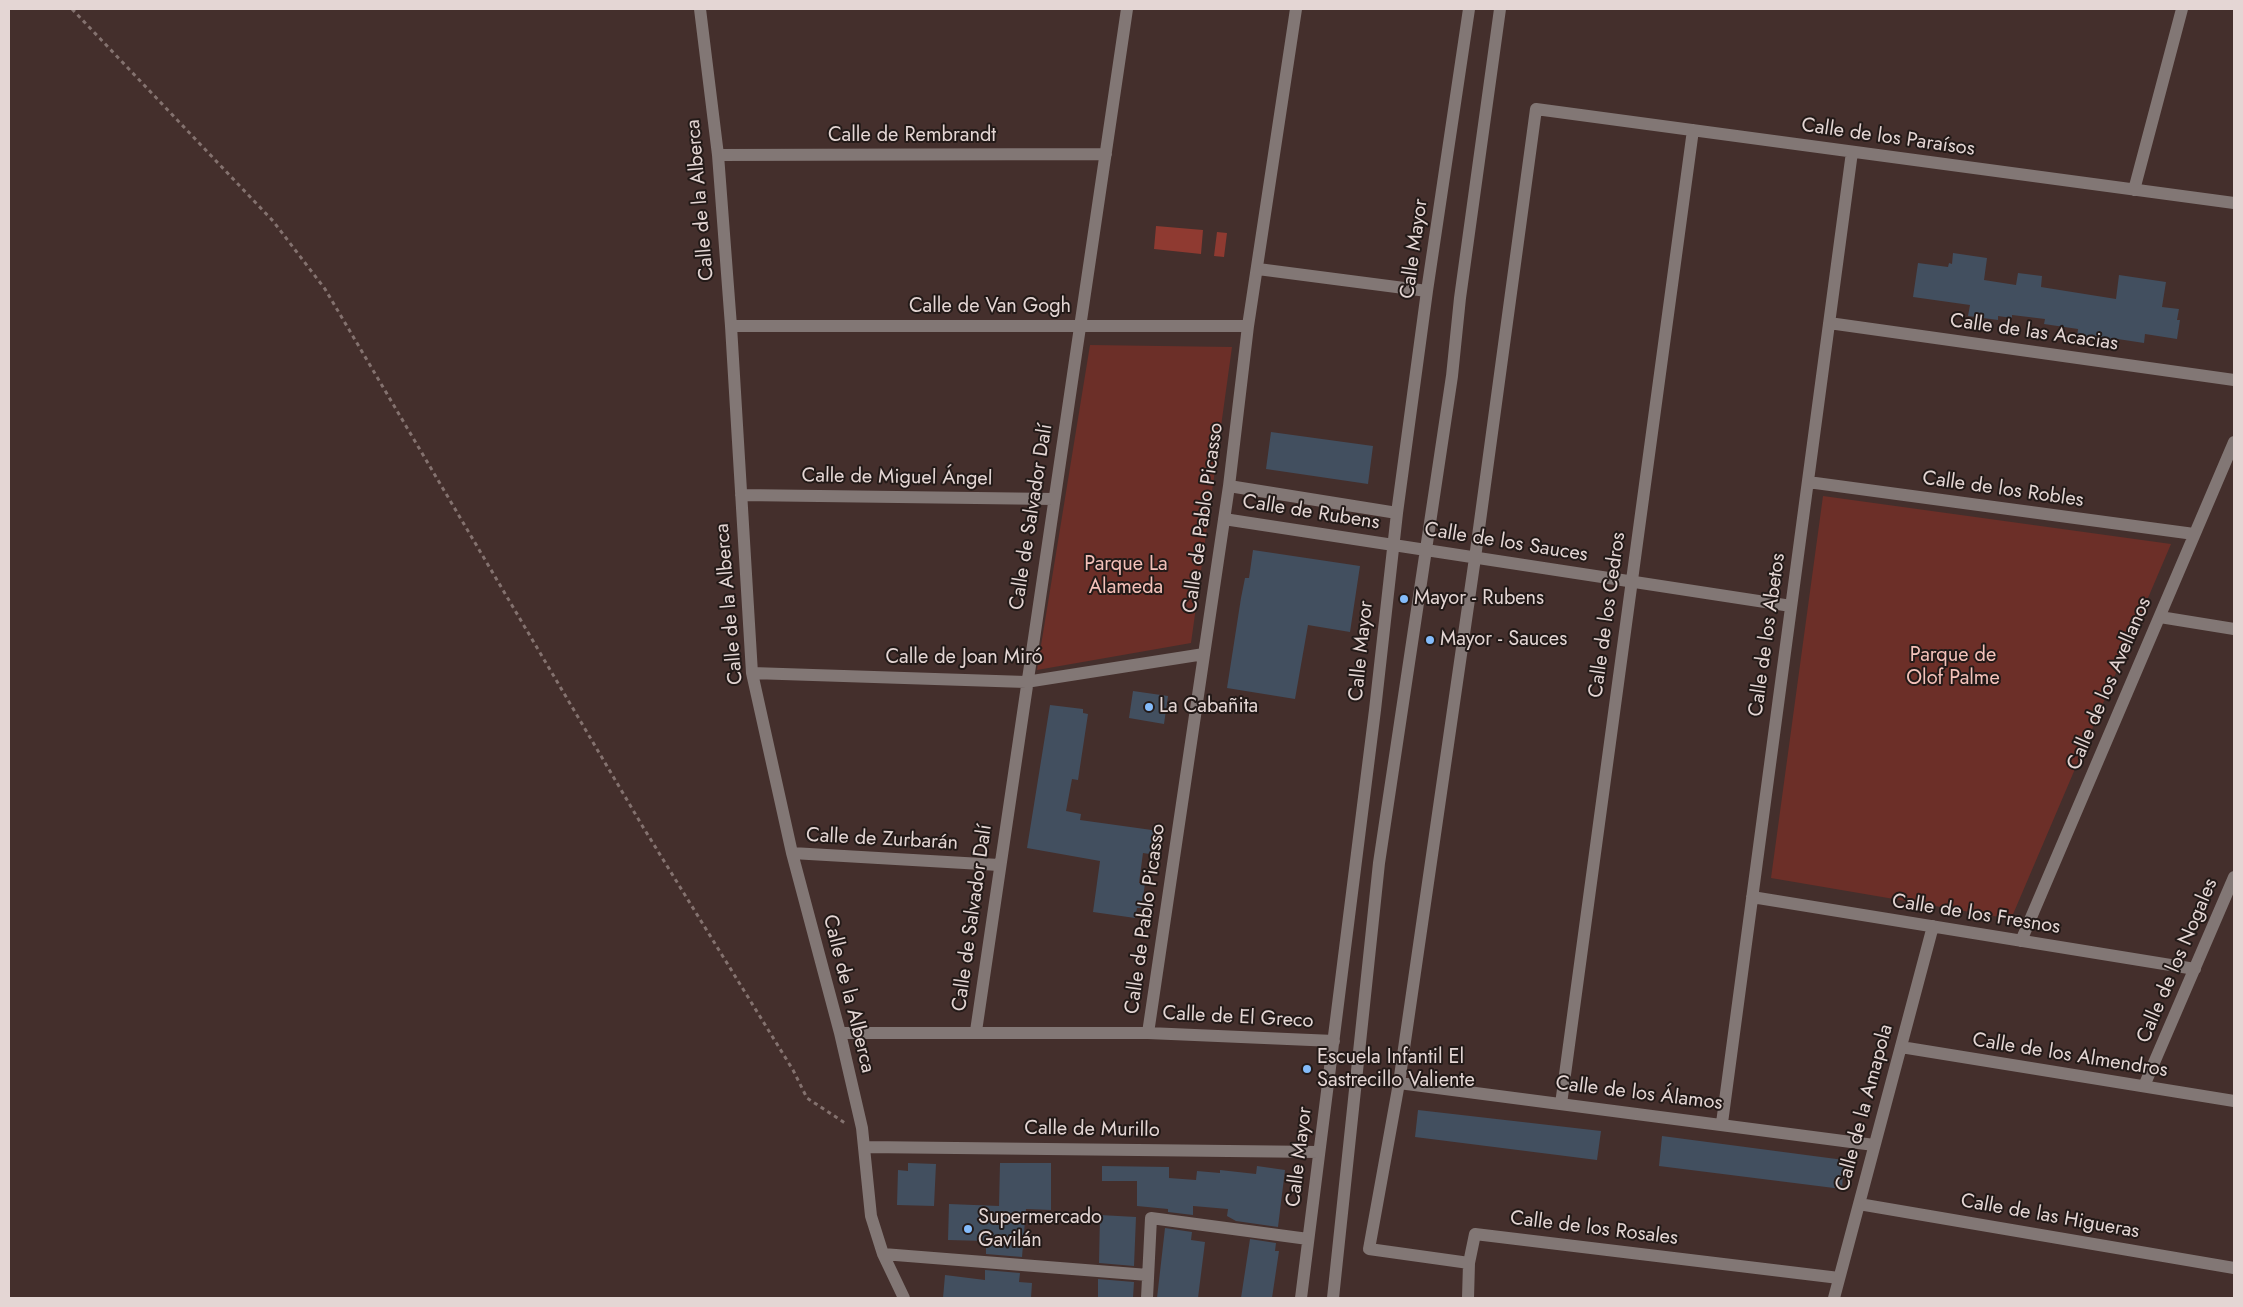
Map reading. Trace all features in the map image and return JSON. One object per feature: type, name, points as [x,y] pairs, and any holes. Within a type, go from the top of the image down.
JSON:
[{"type":"street","name":"Calle de la Alberca","points":[[700,9],[718,154],[731,326],[752,673],[792,853],[840,1033],[862,1128],[870,1216],[883,1254],[904,1298]]},
{"type":"street","name":"Calle de Salvador Dalí","points":[[976,1031],[1026,682],[1127,9]]},
{"type":"street","name":"Calle de Pablo Picasso","points":[[1148,1032],[1229,486],[1248,326],[1296,9]]},
{"type":"street","name":"Calle Mayor","points":[[1301,1298],[1334,1041],[1397,513],[1427,291],[1469,9]]},
{"type":"street","points":[[1333,1298],[1379,862],[1427,550],[1500,9]]},
{"type":"street","points":[[2134,190],[2182,9]]},
{"type":"street","name":"Calle de los Paraísos","points":[[1475,558],[1536,109],[2234,203]]},
{"type":"street","name":"Calle de los Cedros","points":[[1561,1104],[1693,130]]},
{"type":"street","name":"Calle de los Abetos","points":[[1722,1123],[1852,152]]},
{"type":"street","name":"Calle de Rembrandt","points":[[718,154],[1106,154]]},
{"type":"street","points":[[1258,269],[1427,291]]},
{"type":"street","name":"Calle de las Acacias","points":[[1829,323],[2234,380]]},
{"type":"street","name":"Calle de Van Gogh","points":[[731,326],[1248,326]]},
{"type":"street","name":"Calle de los Avellanos","points":[[2021,941],[2234,442]]},
{"type":"street","name":"Calle de los Robles","points":[[1808,482],[2194,534]]},
{"type":"street","name":"Calle de Rubens","points":[[1229,486],[1397,513]]},
{"type":"street","name":"Calle de Miguel Ángel","points":[[741,495],[1054,499]]},
{"type":"street","name":"Calle de Rubens","points":[[1224,519],[1393,545]]},
{"type":"street","name":"Calle de los Sauces","points":[[1393,545],[1791,606]]},
{"type":"street","points":[[1468,1298],[1469,1263],[1369,1249],[1399,1083],[1475,558]]},
{"type":"street","points":[[2160,617],[2234,629]]},
{"type":"street","name":"Calle de Joan Miró","points":[[752,673],[1026,682],[1204,654]]},
{"type":"street","name":"Calle de Zurbarán","points":[[792,853],[999,865]]},
{"type":"street","name":"Calle de los Nogales","points":[[2144,1086],[2234,877]]},
{"type":"street","name":"Calle de los Fresnos","points":[[1752,897],[2195,969]]},
{"type":"street","name":"Calle de la Amapola","points":[[1834,1298],[1933,926]]},
{"type":"street","name":"Calle de El Greco","points":[[840,1033],[976,1031],[1148,1032],[1334,1041]]},
{"type":"street","name":"Calle de los Almendros","points":[[1901,1047],[2234,1101]]},
{"type":"street","name":"Calle de los Álamos","points":[[1399,1083],[1722,1123],[1874,1145]]},
{"type":"street","name":"Calle de Murillo","points":[[865,1146],[1319,1152]]},
{"type":"street","name":"Calle de las Higueras","points":[[1859,1204],[2234,1268]]},
{"type":"street","points":[[1147,1298],[1151,1218],[1308,1239]]},
{"type":"street","name":"Calle de los Rosales","points":[[1469,1263],[1475,1234],[1839,1278]]},
{"type":"street","points":[[883,1254],[1148,1275]]},
{"type":"path","points":[[72,9],[273,221],[325,289],[638,818],[792,1070],[807,1098],[843,1122],[862,1128]]},
{"type":"green space","name":"Parque La Alameda","points":[[1090,345],[1232,347],[1191,643],[1037,670]]},
{"type":"green space","name":"Parque de Olof Palme","points":[[1823,496],[2171,544],[2011,919],[1771,878]]},
{"type":"shaded area","points":[[1156,226],[1203,230],[1201,254],[1154,249]]},
{"type":"shaded area","points":[[1217,232],[1227,233],[1224,257],[1214,256]]},
{"type":"building","points":[[1953,253],[1987,258],[1984,280],[2016,285],[2018,273],[2042,276],[2041,287],[2116,299],[2119,275],[2166,282],[2162,307],[2179,309],[2177,320],[2180,320],[2177,339],[2145,334],[2144,343],[2111,338],[2110,342],[2077,338],[2078,329],[2044,324],[2045,319],[2012,315],[2012,318],[1998,316],[1998,320],[1968,316],[1970,305],[1913,297],[1918,263],[1948,267],[1949,263],[1952,264]]},
{"type":"building","points":[[1271,432],[1373,446],[1368,484],[1266,469]]},
{"type":"building","points":[[1253,550],[1360,566],[1350,632],[1308,625],[1295,699],[1227,688],[1241,598],[1245,578],[1249,578]]},
{"type":"building","name":"La Cabañita","points":[[1133,691],[1168,696],[1164,724],[1129,718]]},
{"type":"building","points":[[1050,705],[1083,709],[1083,713],[1088,714],[1078,780],[1072,779],[1066,811],[1081,814],[1080,820],[1159,831],[1156,855],[1143,853],[1139,883],[1145,884],[1141,908],[1137,908],[1135,918],[1093,912],[1100,861],[1027,848]]},
{"type":"building","points":[[1418,1110],[1601,1131],[1597,1160],[1415,1137]]},
{"type":"building","points":[[1662,1136],[1844,1160],[1842,1189],[1659,1166]]},
{"type":"building","points":[[908,1163],[936,1164],[934,1206],[897,1205],[898,1170],[908,1171]]},
{"type":"building","points":[[1000,1163],[1051,1163],[1051,1210],[1026,1209],[1022,1257],[986,1254],[986,1241],[948,1240],[949,1204],[999,1206]]},
{"type":"building","points":[[1102,1166],[1169,1167],[1169,1178],[1196,1180],[1197,1171],[1220,1173],[1220,1170],[1256,1174],[1257,1166],[1285,1170],[1278,1227],[1236,1221],[1227,1216],[1228,1209],[1193,1206],[1193,1215],[1168,1212],[1168,1209],[1137,1206],[1137,1181],[1102,1181]]},
{"type":"building","points":[[1100,1215],[1136,1217],[1134,1266],[1099,1263]]},
{"type":"building","points":[[1165,1228],[1192,1232],[1191,1240],[1205,1242],[1198,1298],[1157,1298]]},
{"type":"building","points":[[1250,1239],[1276,1243],[1275,1251],[1279,1251],[1272,1298],[1241,1298]]},
{"type":"building","points":[[985,1270],[1020,1273],[1019,1282],[1032,1283],[1031,1298],[943,1298],[945,1275],[985,1280]]},
{"type":"building","points":[[1098,1279],[1134,1282],[1133,1298],[1098,1298]]},
{"type":"place","name":"Mayor - Rubens","points":[[1404,599]]},
{"type":"place","name":"Mayor - Sauces","points":[[1430,640]]},
{"type":"place","name":"La Cabañita","points":[[1149,707]]},
{"type":"place","name":"Escuela Infantil El Sastrecillo Valiente","points":[[1307,1069]]},
{"type":"place","name":"Supermercado Gavilán","points":[[968,1229]]}]
